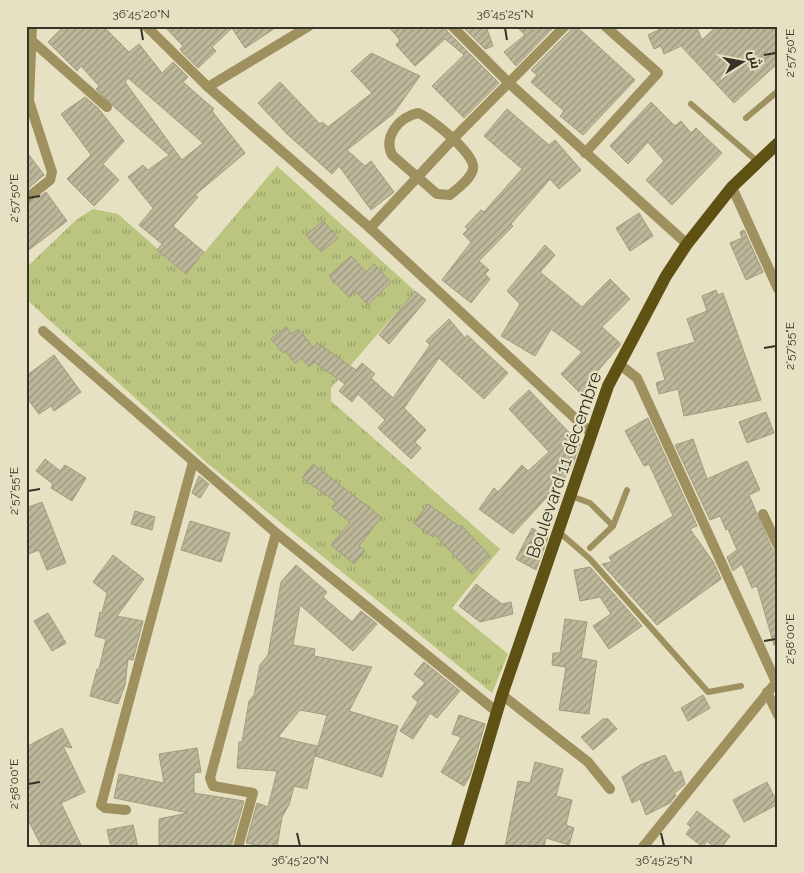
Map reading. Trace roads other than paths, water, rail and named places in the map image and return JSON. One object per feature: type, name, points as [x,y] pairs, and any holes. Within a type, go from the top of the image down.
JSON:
[{"type":"main road","name":"Boulevard 11 décembre","points":[[457,847],[502,695],[608,386],[666,276],[687,244],[732,187],[778,143]]},
{"type":"street","points":[[26,199],[50,180],[52,172],[27,102],[32,26]]},
{"type":"street","points":[[146,26],[208,87],[370,228],[591,433]]},
{"type":"street","points":[[208,87],[309,26]]},
{"type":"street","points":[[452,26],[510,84],[687,244]]},
{"type":"street","points":[[370,228],[453,139],[510,84],[565,26]]},
{"type":"street","points":[[585,152],[658,73],[605,26]]},
{"type":"street","points":[[32,41],[107,107]]},
{"type":"street","points":[[418,113],[424,115],[470,156],[473,169],[464,183],[450,195],[443,196],[437,194],[416,178],[392,155],[388,146],[388,140],[398,125],[411,114],[418,113]]},
{"type":"street","points":[[732,187],[778,289]]},
{"type":"street","points":[[43,331],[276,533],[497,712]]},
{"type":"street","points":[[619,364],[637,378],[777,681],[643,847]]},
{"type":"street","points":[[126,810],[105,808],[101,805],[193,462]]},
{"type":"street","points":[[763,514],[778,546]]},
{"type":"street","points":[[238,847],[253,793],[213,786],[210,778],[276,533]]},
{"type":"street","points":[[767,692],[778,714]]},
{"type":"street","points":[[502,695],[588,762],[610,789]]},
{"type":"lane","points":[[746,118],[778,90]]},
{"type":"lane","points":[[690,104],[758,162]]},
{"type":"lane","points":[[590,548],[613,526],[626,490]]},
{"type":"lane","points":[[571,496],[590,503],[613,526]]},
{"type":"lane","points":[[559,532],[590,559],[708,692],[741,686]]}]
